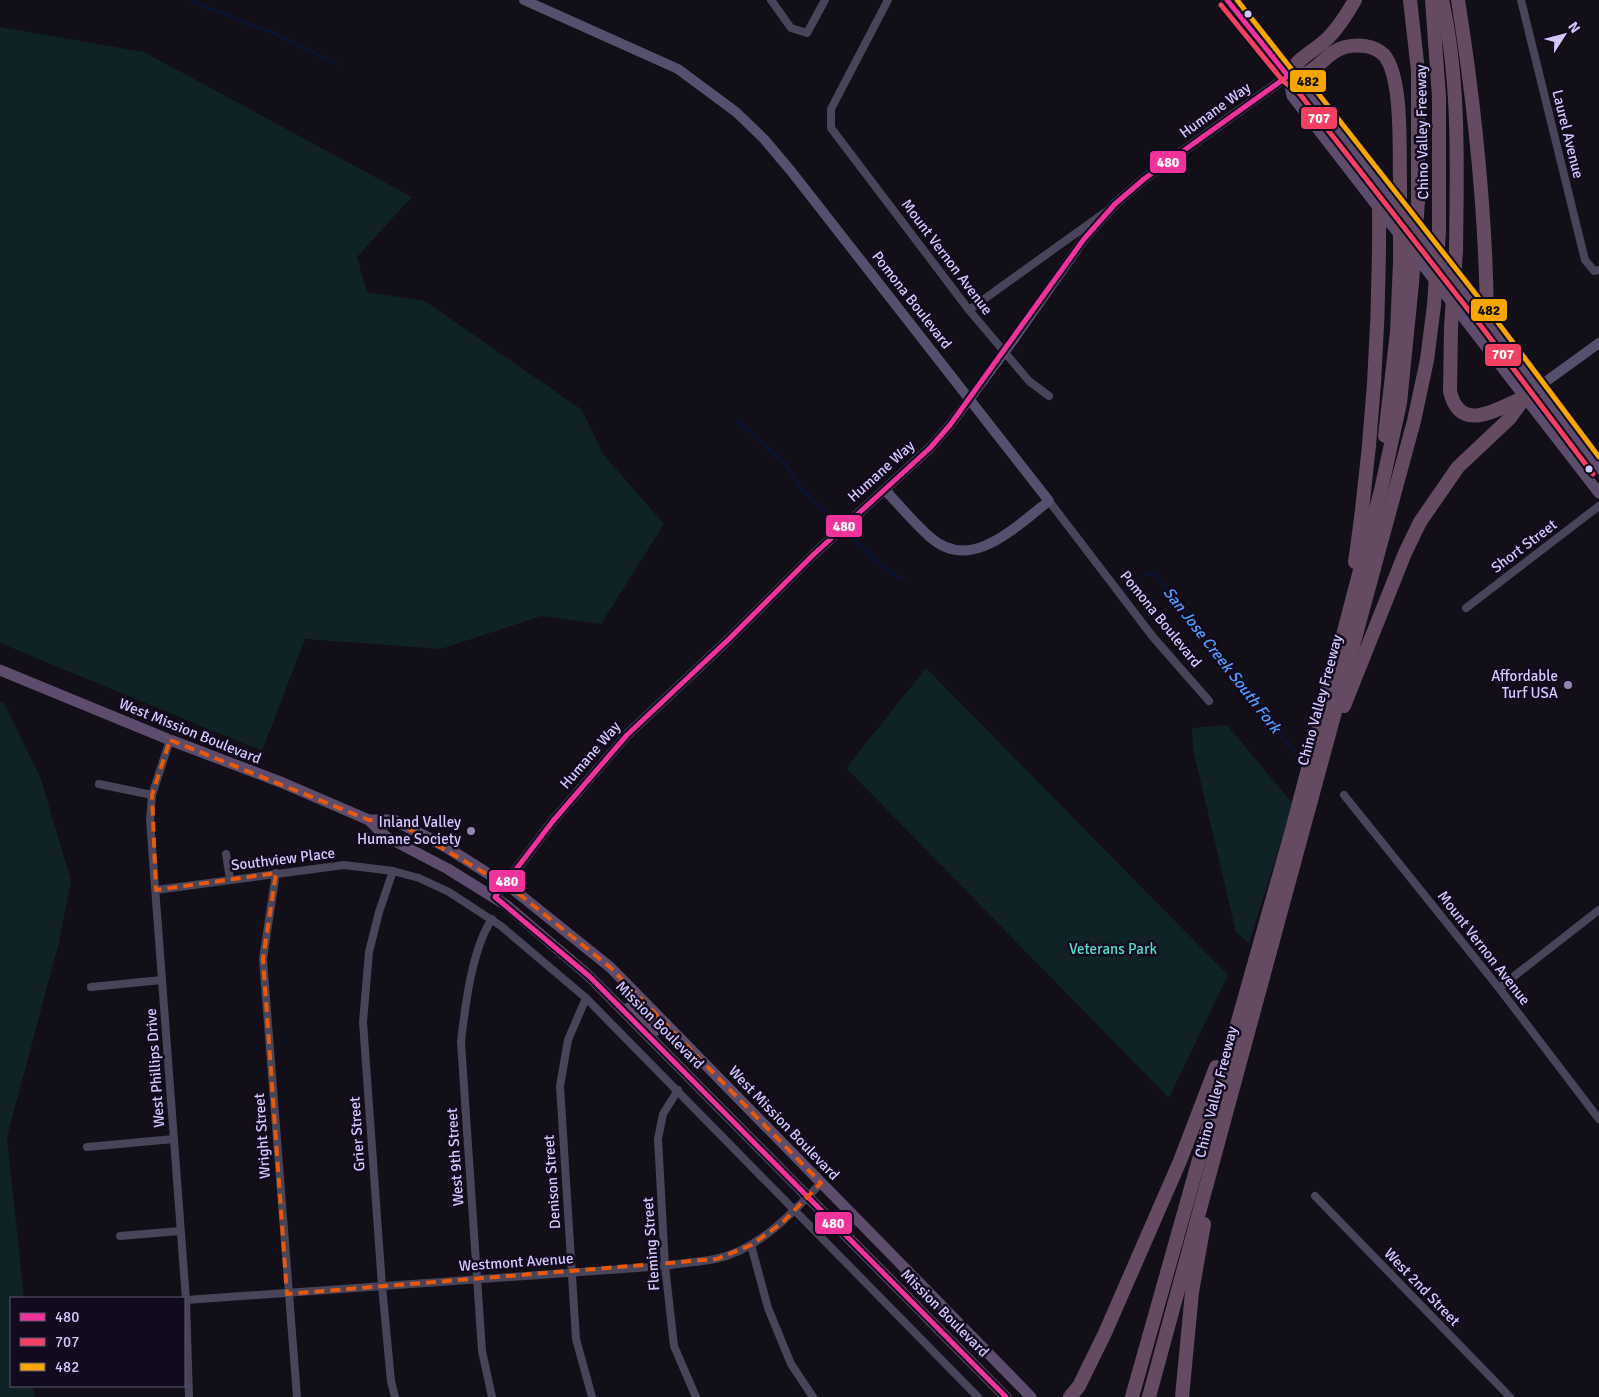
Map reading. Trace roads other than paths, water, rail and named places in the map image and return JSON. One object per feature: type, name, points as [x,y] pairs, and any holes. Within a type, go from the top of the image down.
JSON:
[{"type":"highway","points":[[1288,76],[1294,64],[1326,40],[1342,22],[1355,0]]},
{"type":"highway","name":"Chino Valley Freeway","points":[[1321,749],[1343,637],[1381,490],[1400,403],[1418,201],[1418,71],[1410,0]]},
{"type":"highway","name":"Chino Valley Freeway","points":[[1149,1397],[1210,1179],[1244,1020],[1242,1006],[1321,749],[1414,421],[1427,360],[1434,305],[1439,231],[1439,96],[1432,0]]},
{"type":"highway","points":[[1442,0],[1450,50],[1457,166],[1456,250],[1451,328],[1450,391],[1452,399],[1460,410],[1466,414],[1486,415],[1531,392]]},
{"type":"highway","points":[[1458,0],[1478,140],[1484,222],[1487,321]]},
{"type":"highway","points":[[1288,76],[1307,73],[1343,47],[1367,46],[1383,54],[1391,69],[1397,95],[1400,262],[1397,332],[1389,384],[1381,490]]},
{"type":"highway","points":[[1343,637],[1370,444],[1379,249],[1378,210]]},
{"type":"highway","points":[[1321,749],[1339,719],[1405,553],[1420,522],[1458,467],[1509,419],[1531,392]]},
{"type":"highway","name":"Chino Valley Freeway","points":[[1132,1397],[1244,1020],[1269,952],[1296,834]]},
{"type":"highway","points":[[1070,1397],[1079,1386],[1106,1333],[1180,1161],[1226,1041],[1244,1020]]},
{"type":"highway","points":[[1182,1397],[1192,1292],[1210,1179]]},
{"type":"main road","points":[[1227,0],[1288,76],[1304,88],[1487,321],[1531,392],[1599,493]]},
{"type":"main road","points":[[1288,76],[1292,96],[1378,210],[1531,392],[1599,469]]},
{"type":"main road","name":"West Mission Boulevard","points":[[0,670],[170,740],[283,783],[369,820]]},
{"type":"main road","points":[[369,820],[394,820],[446,847],[503,883]]},
{"type":"main road","name":"Mission Boulevard","points":[[369,820],[385,836],[420,853],[494,897],[589,976],[1006,1397]]},
{"type":"main road","name":"West Mission Boulevard","points":[[503,883],[591,950],[666,1024],[1031,1397]]},
{"type":"main road","points":[[622,1008],[636,1012],[657,1030],[666,1024]]},
{"type":"street","name":"Pomona Boulevard","points":[[524,0],[678,69],[736,112],[764,139],[1049,501],[1153,637],[1209,701]]},
{"type":"street","points":[[771,0],[791,28],[807,33],[825,0]]},
{"type":"street","name":"Mount Vernon Avenue","points":[[888,0],[832,109],[832,128],[969,310],[1029,381],[1049,396]]},
{"type":"street","name":"Laurel Avenue","points":[[1521,0],[1585,260],[1597,271]]},
{"type":"street","name":"Humane Way","points":[[494,897],[503,883],[585,782],[627,735],[728,639],[812,555],[862,508],[885,490],[950,425],[1014,339],[1084,239],[1115,204],[1144,179],[1288,76]]},
{"type":"street","points":[[969,310],[1115,204]]},
{"type":"street","points":[[1531,392],[1599,343]]},
{"type":"street","points":[[885,490],[931,538],[952,550],[962,552],[975,551],[991,544],[1049,501]]},
{"type":"street","name":"Short Street","points":[[1466,608],[1599,506]]},
{"type":"street","name":"West Phillips Drive","points":[[170,740],[152,795],[150,820],[186,1300],[185,1323],[189,1397]]},
{"type":"street","points":[[98,784],[152,795]]},
{"type":"street","name":"Mount Vernon Avenue","points":[[1344,795],[1499,988],[1599,1119]]},
{"type":"street","points":[[226,854],[230,880]]},
{"type":"street","name":"Southview Place","points":[[156,890],[344,865],[392,871],[419,878],[449,892],[492,919],[586,998],[978,1397]]},
{"type":"street","name":"Grier Street","points":[[392,871],[378,912],[369,952],[363,1022],[382,1286],[391,1381],[395,1397]]},
{"type":"street","name":"Wright Street","points":[[276,873],[263,959],[297,1397]]},
{"type":"street","points":[[1499,988],[1599,910]]},
{"type":"street","name":"West 9th Street","points":[[492,919],[481,944],[467,995],[461,1042],[482,1351],[492,1397]]},
{"type":"street","points":[[91,987],[162,980]]},
{"type":"street","name":"Denison Street","points":[[586,998],[568,1040],[560,1086],[576,1339],[592,1397]]},
{"type":"street","name":"Fleming Street","points":[[678,1090],[663,1114],[658,1139],[665,1266],[674,1346],[696,1397]]},
{"type":"street","points":[[87,1147],[174,1139]]},
{"type":"street","name":"Westmont Avenue","points":[[186,1300],[665,1266],[717,1258],[751,1245],[782,1222],[822,1183]]},
{"type":"street","name":"West 2nd Street","points":[[1315,1196],[1510,1397]]},
{"type":"street","points":[[120,1236],[180,1231]]},
{"type":"street","points":[[751,1245],[768,1308],[791,1364],[813,1397]]},
{"type":"waterway","name":"San Jose Creek South Fork","points":[[189,0],[280,36],[337,64]]},
{"type":"waterway","name":"San Jose Creek South Fork","points":[[737,421],[785,463],[801,488],[840,526]]},
{"type":"waterway","name":"San Jose Creek South Fork","points":[[844,530],[887,570],[904,580]]},
{"type":"waterway","name":"San Jose Creek South Fork","points":[[1145,574],[1154,574],[1186,610],[1295,753]]},
{"type":"waterway","name":"San Jose Creek South Fork","points":[[1125,590],[1138,580]]},
{"type":"place","name":"Affordable Turf USA","points":[[1568,685]]},
{"type":"place","name":"Inland Valley Humane Society","points":[[471,831]]},
{"type":"park label","name":"Veterans Park","points":[[1113,949]]}]
